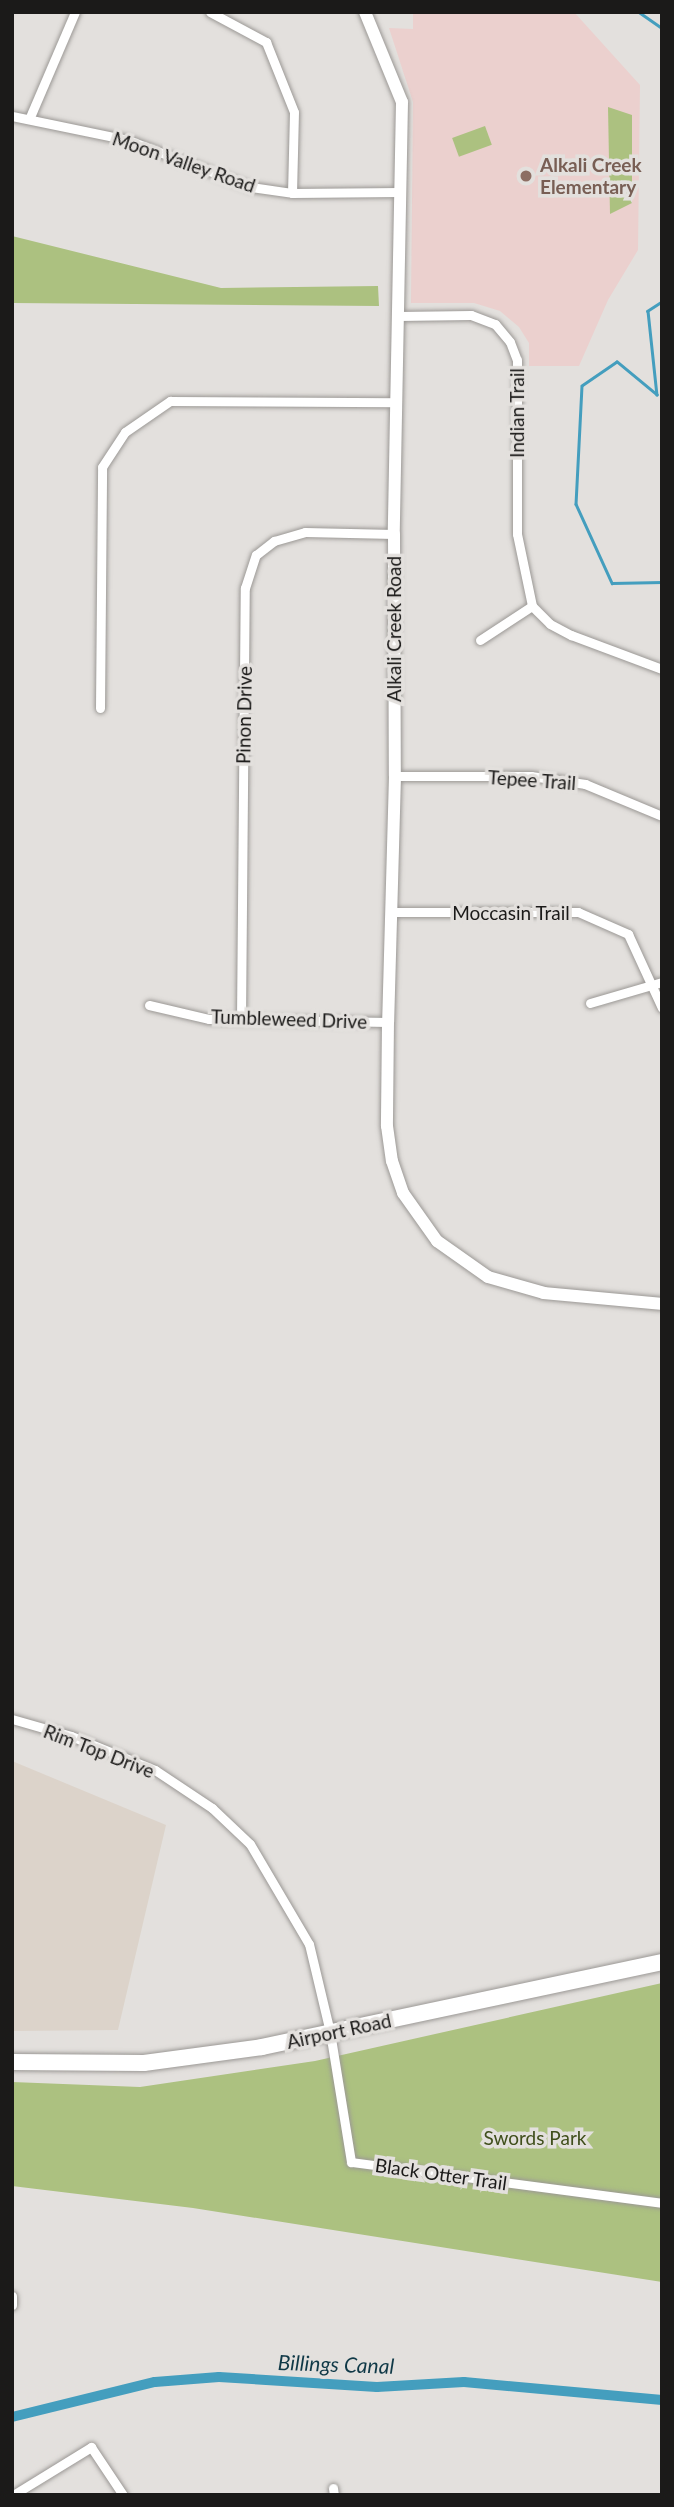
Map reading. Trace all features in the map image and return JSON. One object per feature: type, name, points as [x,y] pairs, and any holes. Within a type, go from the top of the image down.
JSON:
[{"type":"highway","name":"Airport Road","points":[[12,2062],[144,2063],[262,2047],[662,1962]]},
{"type":"street","points":[[30,117],[75,12]]},
{"type":"street","points":[[210,12],[266,42],[294,113],[292,193]]},
{"type":"street","name":"Alkali Creek Road","points":[[365,12],[402,102],[394,534],[395,776],[387,1126],[392,1161],[402,1193],[436,1241],[467,1265],[510,1286],[662,1304]]},
{"type":"street","name":"Moon Valley Road","points":[[12,116],[30,117],[128,140],[251,187],[292,193],[400,191]]},
{"type":"street","name":"Indian Trail","points":[[398,316],[471,315],[495,324],[510,342],[517,360],[517,534],[532,606]]},
{"type":"street","points":[[100,708],[102,467],[125,432],[170,401],[397,402]]},
{"type":"street","name":"Pinon Drive","points":[[241,1020],[245,588],[256,555],[274,541],[305,532],[394,534]]},
{"type":"street","points":[[480,640],[532,606],[550,624],[571,635],[662,669]]},
{"type":"street","name":"Tepee Trail","points":[[395,776],[531,776],[585,784],[662,816]]},
{"type":"street","name":"Moccasin Trail","points":[[391,912],[578,912],[628,934],[658,983],[662,1008]]},
{"type":"street","points":[[590,1003],[658,983]]},
{"type":"street","name":"Tumbleweed Drive","points":[[149,1005],[209,1019],[388,1022]]},
{"type":"street","name":"Rim Top Drive","points":[[12,1719],[71,1736],[155,1770],[212,1808],[250,1844],[309,1944],[330,2032]]},
{"type":"street","name":"Black Otter Trail","points":[[330,2032],[351,2162],[662,2203]]},
{"type":"street","points":[[12,2296],[12,2305]]},
{"type":"street","points":[[13,2495],[91,2447],[123,2495]]},
{"type":"shaded area","name":"Alkali Creek Elementary","points":[[413,12],[574,12],[640,85],[638,250],[608,300],[579,366],[529,366],[529,343],[519,327],[500,311],[474,303],[411,303],[413,102],[389,28],[413,29]]},
{"type":"shaded area","points":[[12,1761],[166,1825],[118,2030],[12,2031]]},
{"type":"green space","points":[[608,107],[632,115],[632,203],[610,214]]},
{"type":"green space","points":[[485,126],[492,145],[459,157],[452,138]]},
{"type":"green space","points":[[12,236],[221,288],[378,286],[379,306],[12,303]]},
{"type":"green space","name":"Swords Park","points":[[662,1983],[662,2282],[193,2208],[12,2186],[12,2082],[140,2087],[315,2061]]},
{"type":"waterway","points":[[639,12],[662,28]]},
{"type":"waterway","points":[[662,302],[648,311],[657,395],[617,362],[582,386],[576,504],[612,583],[662,582]]},
{"type":"waterway","name":"Billings Canal","points":[[12,2417],[155,2382],[219,2377],[377,2387],[464,2382],[662,2400]]},
{"type":"place","name":"Alkali Creek Elementary","points":[[526,176]]}]
